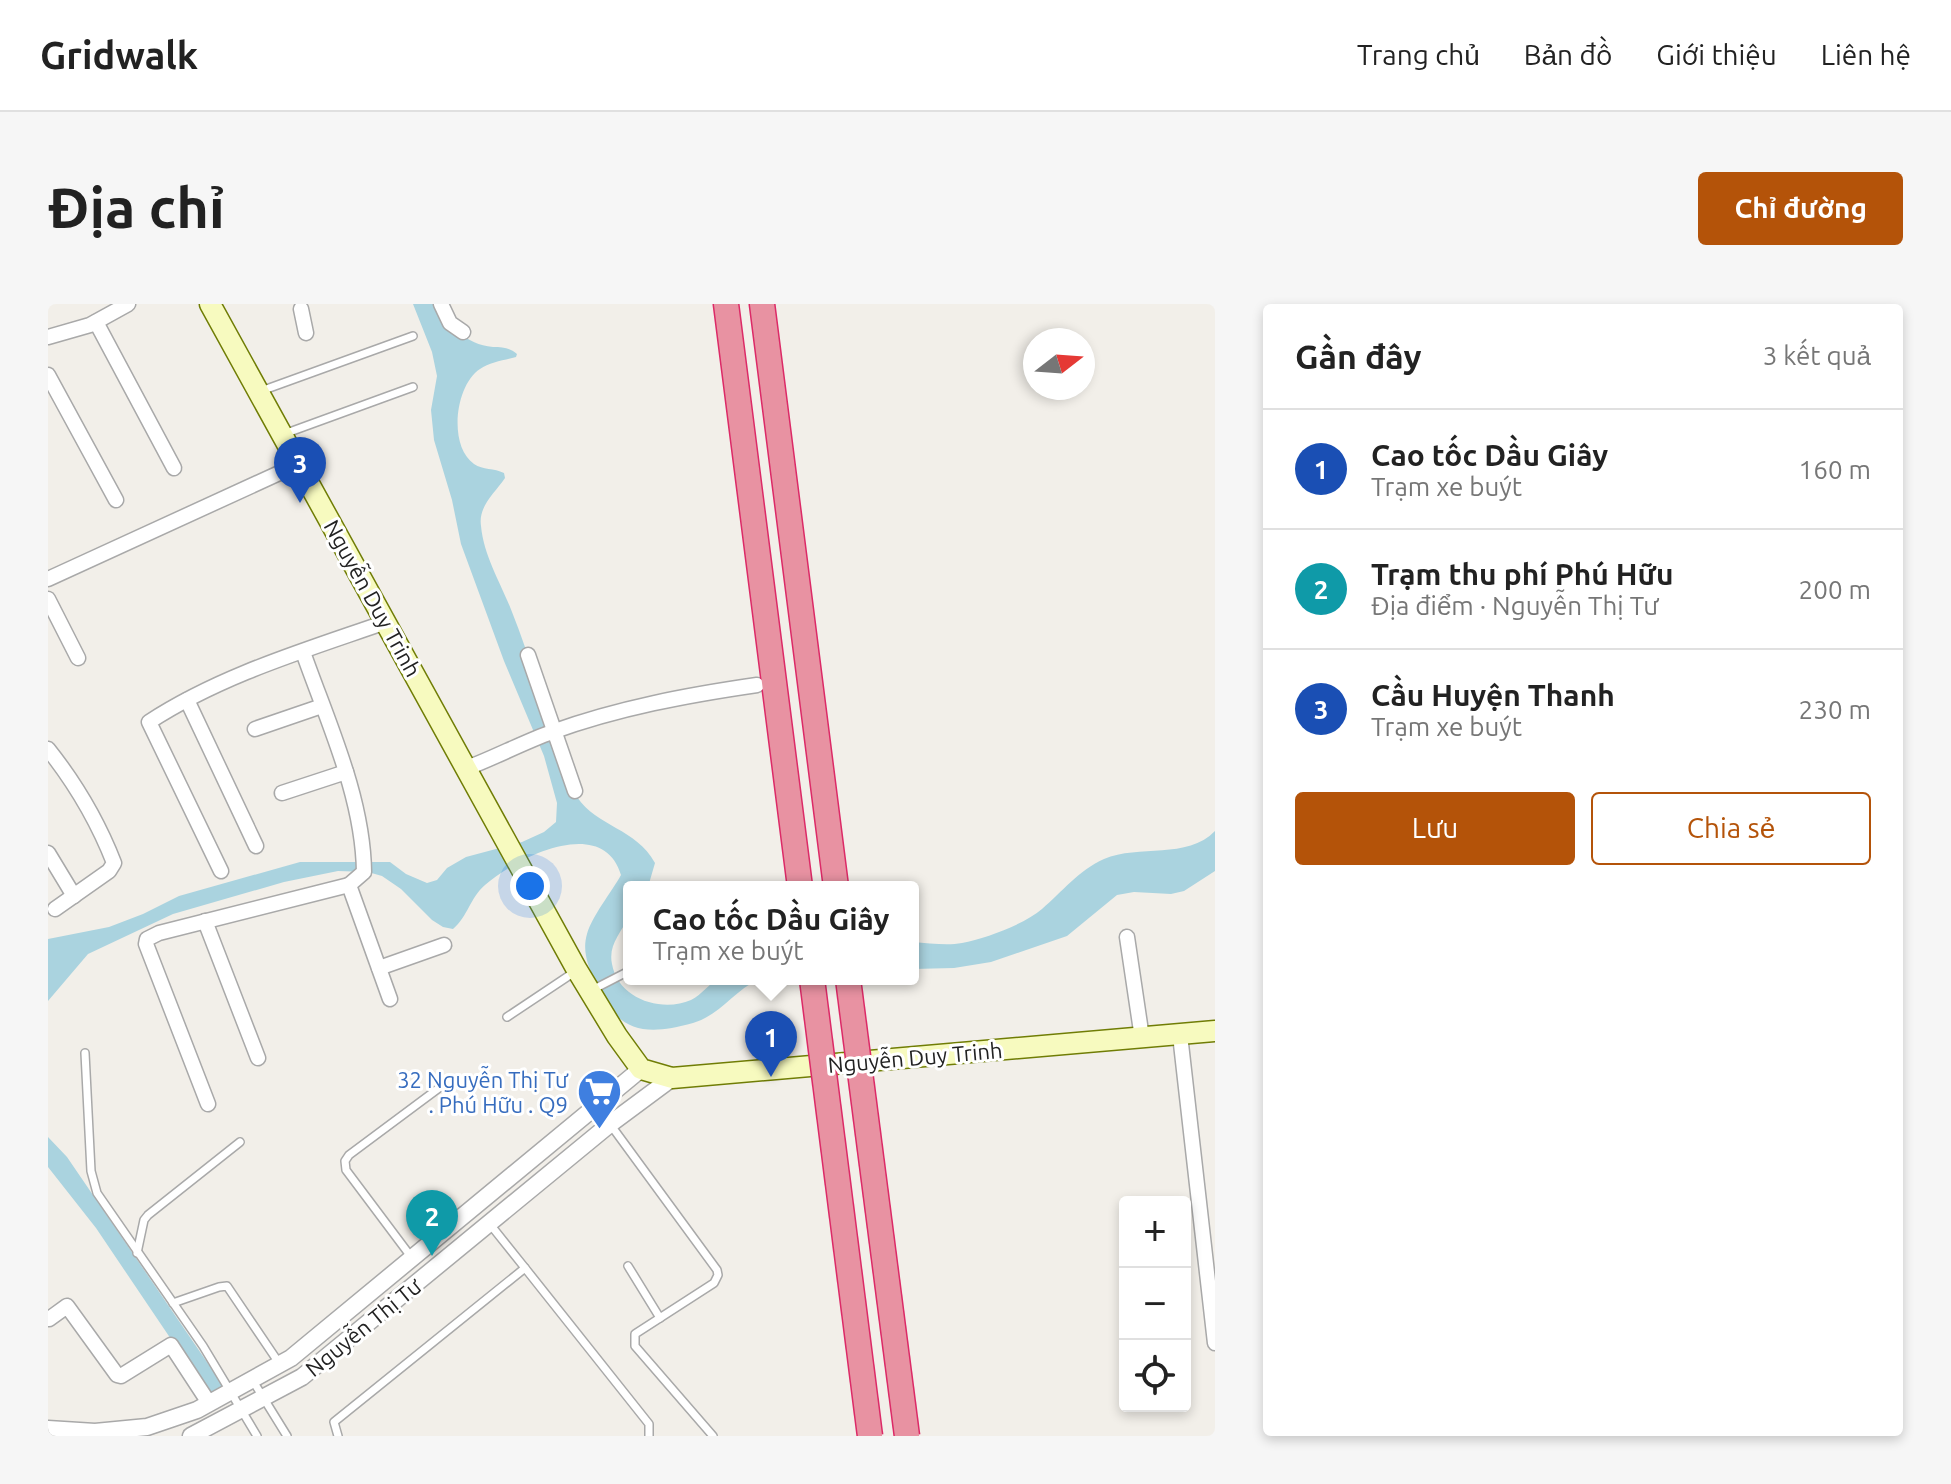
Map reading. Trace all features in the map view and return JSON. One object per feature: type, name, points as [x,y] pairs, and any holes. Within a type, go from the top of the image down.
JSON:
[{"type":"highway","points":[[724,304],[799,881]]},
{"type":"highway","points":[[762,304],[835,881]]},
{"type":"highway","points":[[777,304],[793,556]]},
{"type":"highway","points":[[813,985],[870,1436]]},
{"type":"highway","points":[[849,985],[907,1436]]},
{"type":"main road","name":"Nguyễn Duy Trinh","points":[[210,304],[577,970]]},
{"type":"main road","points":[[577,970],[623,1046],[641,1069]]},
{"type":"main road","name":"Nguyễn Duy Trinh","points":[[641,1069],[672,1078],[1215,1031]]},
{"type":"street","points":[[48,337],[96,322],[128,304]]},
{"type":"street","points":[[441,304],[450,323],[463,332]]},
{"type":"street","points":[[304,306],[306,333]]},
{"type":"street","points":[[96,322],[174,468]]},
{"type":"street","points":[[48,375],[116,500]]},
{"type":"street","points":[[48,579],[299,464]]},
{"type":"street","points":[[48,599],[78,658]]},
{"type":"street","points":[[221,871],[149,722],[187,700],[254,669],[386,622]]},
{"type":"street","points":[[208,1104],[146,944],[152,935],[349,885],[364,872],[364,845],[346,772],[303,652]]},
{"type":"street","points":[[528,655],[575,791]]},
{"type":"street","points":[[467,768],[554,732],[669,698],[757,685]]},
{"type":"street","points":[[187,700],[256,846]]},
{"type":"street","points":[[255,729],[322,706]]},
{"type":"street","points":[[50,755],[83,801],[114,863],[109,871],[55,909]]},
{"type":"street","points":[[282,793],[346,772]]},
{"type":"street","points":[[48,853],[74,896]]},
{"type":"street","points":[[349,885],[390,999]]},
{"type":"street","points":[[205,921],[258,1058]]},
{"type":"street","points":[[1127,937],[1142,1038]]},
{"type":"street","points":[[379,968],[444,945]]},
{"type":"street","points":[[1180,1035],[1215,1343]]},
{"type":"street","name":"Nguyễn Thị Tư","points":[[48,1429],[95,1432],[147,1427],[197,1410],[291,1358],[641,1069]]},
{"type":"street","name":"Nguyễn Thị Tư","points":[[191,1436],[302,1377],[610,1124],[672,1078]]},
{"type":"street","points":[[49,1319],[67,1306],[117,1375],[121,1376],[171,1345],[209,1403]]},
{"type":"lane","points":[[259,392],[413,336]]},
{"type":"lane","points":[[282,434],[413,387]]},
{"type":"lane","points":[[507,1017],[577,970]]},
{"type":"lane","points":[[590,991],[623,974]]},
{"type":"lane","points":[[85,1053],[93,1184],[232,1390],[257,1436]]},
{"type":"lane","points":[[412,1258],[346,1170],[345,1161],[439,1088]]},
{"type":"lane","points":[[610,1124],[718,1275],[714,1283],[635,1334],[635,1346],[713,1436]]},
{"type":"lane","points":[[137,1253],[144,1220],[148,1215],[240,1142]]},
{"type":"lane","points":[[489,1223],[649,1424],[649,1436]]},
{"type":"lane","points":[[628,1266],[660,1318]]},
{"type":"lane","points":[[338,1436],[334,1422],[525,1268]]},
{"type":"lane","points":[[173,1303],[227,1286],[279,1364]]},
{"type":"lane","points":[[252,1379],[287,1436]]},
{"type":"water","points":[[413,304],[438,304],[448,320],[467,338],[517,354],[516,357],[480,369],[471,377],[460,401],[460,444],[474,464],[504,473],[505,478],[482,512],[483,537],[525,646],[571,786],[585,807],[638,842],[655,863],[650,881],[623,881],[623,927],[611,957],[616,976],[632,994],[655,1004],[667,1005],[691,1000],[710,985],[750,985],[711,1014],[693,1023],[660,1030],[633,1026],[622,1020],[603,998],[585,952],[587,934],[593,920],[621,875],[611,857],[597,847],[578,844],[537,853],[499,874],[480,890],[453,929],[432,920],[401,889],[382,876],[368,872],[338,871],[284,882],[173,914],[88,954],[48,1001],[48,939],[109,927],[179,896],[300,862],[390,862],[406,874],[427,883],[437,880],[447,868],[466,857],[522,842],[544,832],[556,822],[557,803],[544,756],[504,661],[461,544],[434,440],[431,410],[437,376],[432,352]]},
{"type":"water","points":[[1215,831],[1215,871],[1184,891],[1117,895],[1067,936],[991,962],[954,968],[919,969],[919,942],[956,944],[993,934],[1034,915],[1078,875],[1104,859],[1132,852],[1177,849],[1204,840]]},
{"type":"water","points":[[48,1137],[67,1157],[224,1387],[210,1397],[96,1228],[48,1167]]},
{"type":"place","name":"Cầu Huyện Thanh","points":[[300,503]]},
{"type":"place","name":"Cao tốc Dầu Giây","points":[[771,1077]]},
{"type":"place","name":"32 Nguyễn Thị Tư . Phú Hữu . Q9","points":[[599,1131]]},
{"type":"place","name":"Trạm thu phí Phú Hữu","points":[[432,1256]]}]
